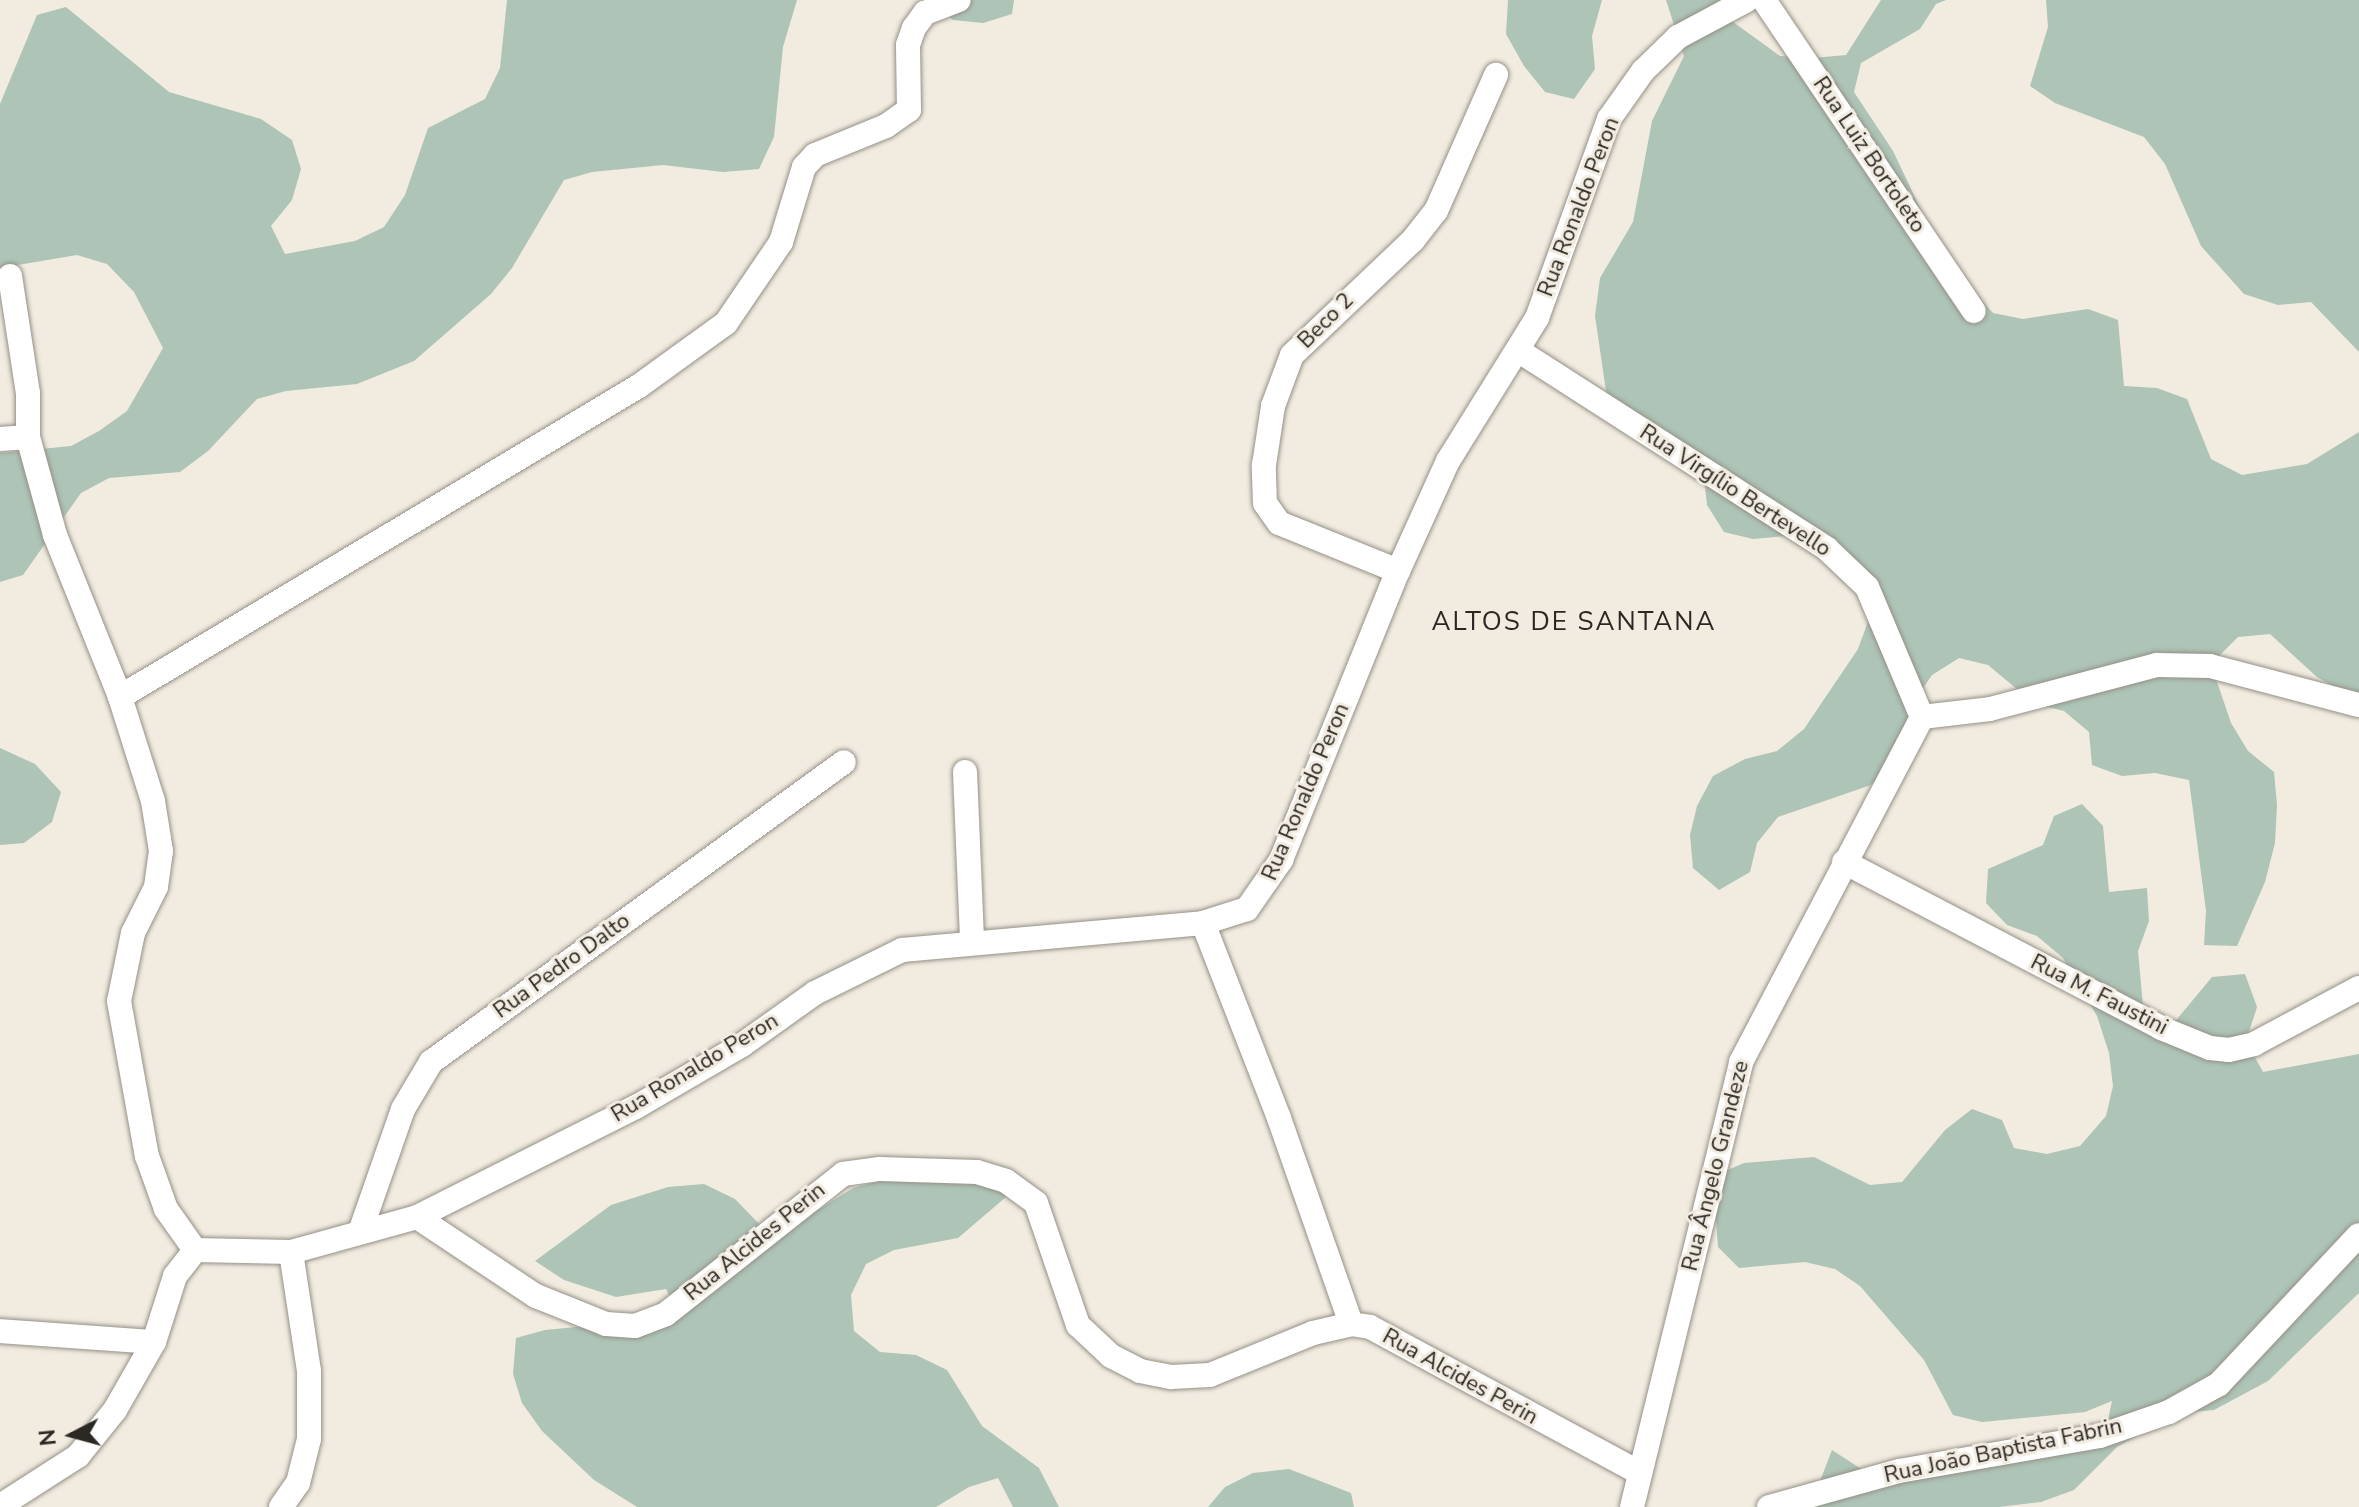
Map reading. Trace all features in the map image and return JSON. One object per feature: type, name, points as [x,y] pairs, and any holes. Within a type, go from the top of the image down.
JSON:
[{"type":"street","points":[[120,697],[639,386],[726,323],[781,242],[804,167],[815,155],[886,126],[909,110],[908,45],[914,28],[925,13],[959,0]]},
{"type":"street","name":"Rua Ronaldo Peron","points":[[195,1250],[291,1252],[417,1217],[636,1107],[869,962],[902,950],[972,940],[1203,923],[1247,909],[1281,860],[1398,571],[1448,461],[1537,318],[1609,119],[1643,71],[1678,37],[1747,0]]},
{"type":"street","name":"Rua Luiz Bortoleto","points":[[1764,0],[1974,311]]},
{"type":"street","name":"Beco 2","points":[[1398,571],[1279,523],[1265,503],[1264,465],[1273,406],[1292,355],[1413,240],[1436,211],[1496,75]]},
{"type":"street","points":[[0,1506],[21,1497],[78,1456],[115,1410],[154,1342],[175,1276],[195,1250],[166,1209],[147,1156],[119,1001],[121,977],[156,887],[161,851],[153,801],[120,697],[55,535],[28,437],[28,393],[10,276]]},
{"type":"street","name":"Rua Virgílio Bertevello","points":[[1519,351],[1827,549],[1867,587],[1922,717]]},
{"type":"street","points":[[0,439],[28,437]]},
{"type":"street","points":[[1922,717],[1990,709],[2157,665],[2210,666],[2359,705]]},
{"type":"street","name":"Rua Ângelo Grandeze","points":[[1632,1507],[1741,1062],[1922,717]]},
{"type":"street","name":"Rua Pedro Dalto","points":[[360,1232],[403,1109],[431,1062],[844,762]]},
{"type":"street","points":[[965,772],[972,940]]},
{"type":"street","name":"Rua M. Faustini","points":[[1844,862],[2161,1028],[2210,1048],[2229,1050],[2254,1044],[2359,988]]},
{"type":"street","points":[[1203,923],[1279,1118],[1351,1324]]},
{"type":"street","name":"Rua Alcides Perin","points":[[417,1217],[536,1296],[606,1324],[635,1326],[666,1314],[843,1174],[880,1169],[977,1172],[1006,1181],[1036,1203],[1078,1325],[1111,1356],[1140,1371],[1171,1377],[1210,1375],[1313,1333],[1351,1324],[1370,1327],[1640,1473]]},
{"type":"street","name":"Rua João Baptista Fabrin","points":[[1769,1507],[1899,1471],[2100,1436],[2169,1412],[2219,1384],[2359,1235]]},
{"type":"street","points":[[281,1507],[298,1483],[309,1439],[309,1371],[291,1252]]},
{"type":"street","points":[[0,1331],[154,1342]]},
{"type":"green space","points":[[507,0],[797,0],[783,47],[774,137],[759,169],[723,172],[663,165],[592,172],[564,180],[512,268],[491,294],[414,361],[357,384],[286,391],[257,399],[208,451],[180,472],[109,478],[81,493],[23,575],[0,582],[0,453],[71,446],[99,431],[127,411],[163,348],[134,292],[107,264],[77,255],[0,268],[0,104],[37,15],[66,7],[169,92],[261,119],[292,140],[301,169],[292,200],[271,226],[285,254],[355,241],[384,227],[405,195],[428,128],[485,99],[500,68]]},
{"type":"green space","points":[[929,0],[1014,0],[1012,14],[983,23],[953,20]]},
{"type":"green space","points":[[1508,0],[1602,0],[1592,36],[1595,69],[1574,99],[1545,92],[1524,66],[1506,34]]},
{"type":"green space","points":[[1666,0],[1727,0],[1729,19],[1780,56],[1813,58],[1846,55],[1881,0],[1946,0],[1936,4],[1920,29],[1861,63],[1854,92],[1893,151],[1934,237],[1993,313],[2023,319],[2088,309],[2118,320],[2124,386],[2157,388],[2187,399],[2211,459],[2242,475],[2307,464],[2359,432],[2359,701],[2317,677],[2270,634],[2238,637],[2211,664],[2231,723],[2248,751],[2274,772],[2277,805],[2275,843],[2265,882],[2237,946],[2204,945],[2206,911],[2189,780],[2155,773],[2122,776],[2092,765],[2089,732],[2064,711],[2035,704],[1988,665],[1959,658],[1932,675],[1915,700],[1892,764],[1871,785],[1778,817],[1757,843],[1750,872],[1719,890],[1693,868],[1690,835],[1697,806],[1713,776],[1745,759],[1777,751],[1804,729],[1858,649],[1869,619],[1858,592],[1836,565],[1786,536],[1753,539],[1724,532],[1707,505],[1703,468],[1627,418],[1606,391],[1595,316],[1600,278],[1633,222],[1652,121],[1684,56]]},
{"type":"green space","points":[[2046,0],[2359,0],[2359,352],[2311,302],[2278,305],[2244,294],[2201,246],[2165,164],[2144,137],[2055,103],[2030,86],[2048,27]]},
{"type":"green space","points":[[0,748],[35,764],[61,792],[52,822],[24,843],[0,845]]},
{"type":"green space","points":[[2082,804],[2103,826],[2109,892],[2147,888],[2149,921],[2138,951],[2144,1017],[2173,1024],[2212,977],[2245,974],[2257,1007],[2246,1041],[2263,1072],[2359,1054],[2359,1293],[2268,1381],[2214,1410],[2180,1413],[2117,1447],[2074,1490],[2041,1502],[1999,1507],[1810,1507],[1832,1450],[1883,1483],[2106,1429],[2112,1401],[2085,1412],[1982,1422],[1953,1415],[1924,1360],[1860,1286],[1835,1269],[1805,1262],[1739,1268],[1718,1247],[1715,1209],[1716,1175],[1744,1163],[1814,1157],[1870,1185],[1902,1182],[1945,1130],[1972,1109],[2002,1120],[2014,1148],[2047,1154],[2080,1146],[2106,1116],[2113,1086],[2109,1053],[2097,1016],[2063,958],[2037,936],[2007,925],[1986,903],[1988,869],[2043,845],[2054,816]]},
{"type":"green space","points":[[982,1176],[1013,1191],[958,1238],[894,1250],[866,1264],[851,1295],[854,1331],[880,1352],[916,1355],[947,1370],[982,1426],[1039,1468],[1059,1507],[1013,1507],[998,1478],[969,1487],[936,1507],[637,1507],[594,1480],[542,1431],[522,1403],[513,1374],[516,1338],[545,1330],[680,1317],[666,1289],[616,1297],[564,1280],[535,1261],[611,1205],[668,1187],[704,1184],[735,1199],[761,1226],[797,1223],[853,1188],[882,1180]]},
{"type":"green space","points":[[1289,1469],[1351,1493],[1354,1507],[1208,1507],[1225,1487],[1253,1473]]},
{"type":"district","name":"ALTOS DE SANTANA","points":[[1574,622]]}]
